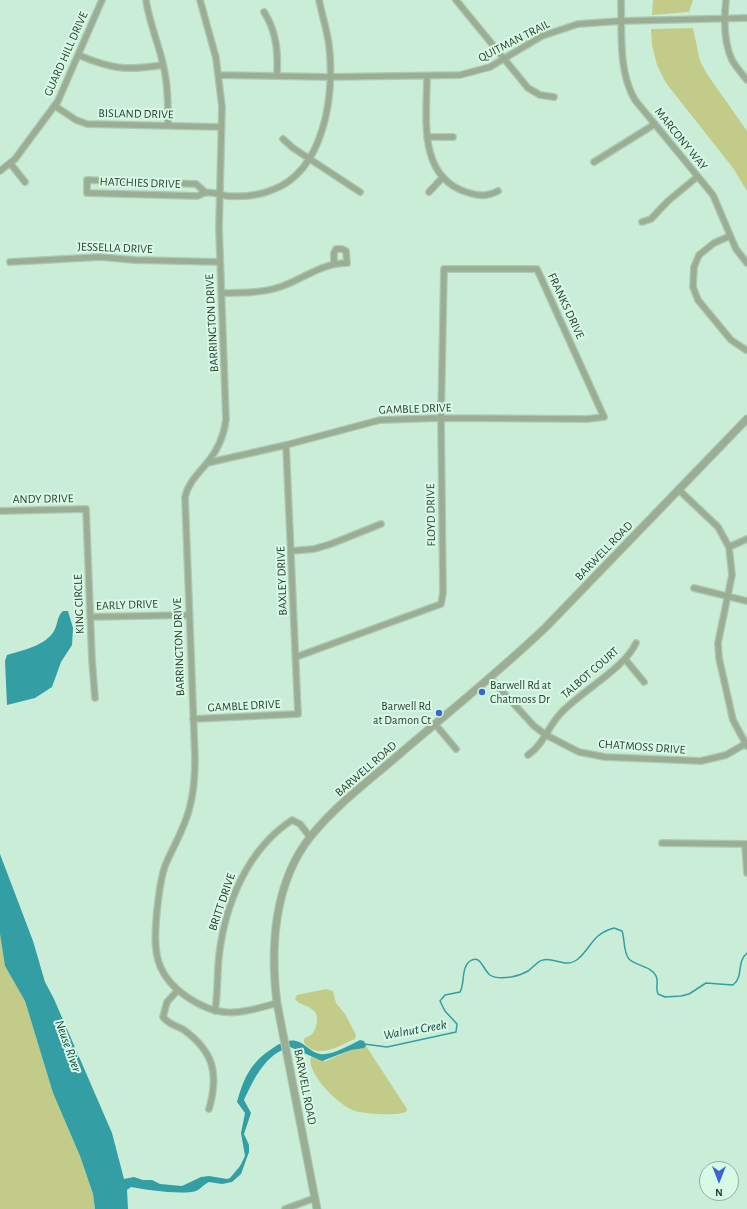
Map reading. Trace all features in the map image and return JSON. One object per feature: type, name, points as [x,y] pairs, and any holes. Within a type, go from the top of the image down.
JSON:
[{"type":"street","name":"GUARD HILL DRIVE","points":[[0,171],[10,163],[55,106],[102,0]]},
{"type":"street","points":[[146,0],[163,65],[166,86],[168,126]]},
{"type":"street","name":"BARRINGTON DRIVE","points":[[200,0],[212,42],[219,76],[221,127],[219,195],[220,262],[226,420],[220,441],[207,463],[191,482],[185,497],[195,772],[192,798],[186,819],[162,875],[155,937],[156,955],[160,968],[178,990],[197,1003],[215,1011],[239,1013],[277,1003]]},
{"type":"street","name":"HATCHIES DRIVE","points":[[205,192],[197,196],[87,193],[87,180],[196,184],[205,192],[219,195],[249,196],[273,190],[294,177],[309,158],[317,144],[329,101],[329,42],[319,0]]},
{"type":"street","points":[[456,0],[528,88],[535,93],[554,97]]},
{"type":"street","name":"MARCONY WAY","points":[[621,0],[624,71],[629,89],[635,100],[717,204],[736,249],[747,263]]},
{"type":"street","points":[[726,0],[726,18],[732,60],[747,80]]},
{"type":"street","points":[[264,12],[271,26],[276,43],[277,76]]},
{"type":"street","name":"QUITMAN TRAIL","points":[[219,76],[330,77],[469,74],[490,67],[542,36],[562,29],[593,22],[747,18]]},
{"type":"street","points":[[78,55],[115,68],[133,69],[163,65]]},
{"type":"street","points":[[427,76],[427,137],[428,150],[432,160],[443,177],[461,190],[479,196],[489,195],[498,191]]},
{"type":"street","name":"BISLAND DRIVE","points":[[55,106],[76,120],[87,124],[221,127]]},
{"type":"street","points":[[594,162],[654,124]]},
{"type":"street","points":[[427,137],[453,137]]},
{"type":"street","points":[[283,139],[360,192]]},
{"type":"street","points":[[10,163],[25,182]]},
{"type":"street","points":[[429,192],[443,177]]},
{"type":"street","points":[[642,222],[651,219],[668,201],[697,177]]},
{"type":"street","points":[[730,236],[714,242],[700,255],[694,267],[693,287],[698,300],[731,340],[746,350]]},
{"type":"street","points":[[222,293],[270,290],[334,263],[347,263],[346,251],[336,249],[334,253],[334,263]]},
{"type":"street","name":"JESSELLA DRIVE","points":[[10,262],[100,257],[134,260],[220,262]]},
{"type":"street","name":"FRANKS DRIVE","points":[[444,270],[537,269],[604,417]]},
{"type":"street","name":"FLOYD DRIVE","points":[[296,657],[441,604],[443,593],[441,418],[444,270]]},
{"type":"street","name":"GAMBLE DRIVE","points":[[207,463],[286,445],[380,420],[441,418],[587,419],[604,417]]},
{"type":"street","name":"BARWELL ROAD","points":[[317,1209],[277,1003],[273,960],[278,914],[292,869],[310,837],[343,802],[490,678],[546,627],[747,419]]},
{"type":"street","name":"BAXLEY DRIVE","points":[[286,445],[296,657],[298,714],[296,714]]},
{"type":"street","points":[[678,490],[718,527],[729,547],[733,567],[718,643],[719,658],[733,720],[746,745]]},
{"type":"street","name":"ANDY DRIVE","points":[[0,511],[86,509]]},
{"type":"street","name":"KING CIRCLE","points":[[86,509],[95,698]]},
{"type":"street","points":[[291,550],[320,547],[381,524]]},
{"type":"street","points":[[729,547],[747,539]]},
{"type":"street","points":[[694,588],[728,595],[747,601]]},
{"type":"street","name":"EARLY DRIVE","points":[[90,617],[189,615]]},
{"type":"street","name":"TALBOT COURT","points":[[528,755],[535,750],[559,715],[625,659],[636,643]]},
{"type":"street","points":[[625,659],[644,682]]},
{"type":"street","name":"CHATMOSS DRIVE","points":[[490,678],[524,717],[546,735],[579,752],[591,755],[706,761],[722,756],[746,745]]},
{"type":"street","name":"GAMBLE DRIVE","points":[[193,719],[296,714]]},
{"type":"street","points":[[435,724],[456,749]]},
{"type":"street","name":"BRITT DRIVE","points":[[215,1011],[221,942],[229,912],[241,878],[253,858],[281,829],[292,820],[300,824],[310,837]]},
{"type":"street","points":[[662,843],[746,844],[747,873]]},
{"type":"street","points":[[178,990],[167,1002],[163,1017],[168,1023],[182,1029],[198,1041],[212,1062],[215,1076],[214,1092],[209,1108]]},
{"type":"street","points":[[285,1209],[315,1198]]},
{"type":"green space","points":[[653,0],[693,0],[689,12],[652,15]]},
{"type":"green space","points":[[693,28],[700,61],[707,74],[747,131],[747,191],[733,168],[666,83],[657,65],[652,45],[651,29]]},
{"type":"green space","points":[[0,934],[5,966],[25,1001],[53,1093],[80,1156],[93,1194],[95,1209],[0,1209]]},
{"type":"green space","points":[[326,989],[333,991],[336,1003],[345,1014],[356,1035],[355,1039],[335,1048],[316,1051],[304,1043],[304,1039],[314,1031],[317,1016],[313,1010],[295,999],[297,995]]},
{"type":"green space","points":[[366,1046],[407,1109],[406,1112],[395,1114],[366,1113],[348,1108],[325,1088],[311,1064],[311,1057],[326,1061],[351,1050],[364,1048]]},
{"type":"water","points":[[63,611],[68,611],[73,628],[72,645],[61,662],[52,687],[35,698],[7,705],[5,661],[7,655],[33,647],[45,640],[54,631]]},
{"type":"water","name":"Neuse River","points":[[0,854],[33,941],[45,982],[54,999],[112,1133],[124,1179],[134,1177],[143,1180],[152,1180],[160,1184],[182,1186],[201,1177],[209,1176],[227,1179],[230,1178],[240,1166],[245,1156],[241,1133],[245,1113],[237,1102],[242,1085],[249,1071],[265,1053],[275,1046],[290,1041],[299,1042],[320,1054],[335,1052],[360,1040],[364,1041],[366,1046],[364,1048],[351,1050],[322,1061],[290,1047],[281,1050],[267,1061],[256,1076],[244,1100],[251,1113],[244,1134],[249,1145],[249,1152],[241,1174],[232,1182],[222,1184],[209,1182],[196,1191],[190,1192],[154,1191],[131,1187],[127,1190],[128,1209],[95,1209],[93,1194],[80,1156],[53,1093],[25,1001],[5,966],[0,934]]},
{"type":"waterway","name":"Walnut Creek","points":[[364,1044],[387,1047],[456,1032],[457,1024],[445,1011],[440,1001],[445,995],[460,992],[465,967],[474,959],[479,961],[492,976],[500,978],[513,977],[528,971],[543,960],[552,960],[564,963],[573,962],[583,954],[597,937],[614,928],[622,931],[626,953],[629,959],[654,973],[657,978],[658,994],[665,997],[689,994],[706,983],[733,985],[738,978],[742,961],[747,953]]},
{"type":"place","name":"Barwell Rd at Chatmoss Dr","points":[[482,692]]},
{"type":"place","name":"Barwell Rd at Damon Ct","points":[[439,713]]}]
